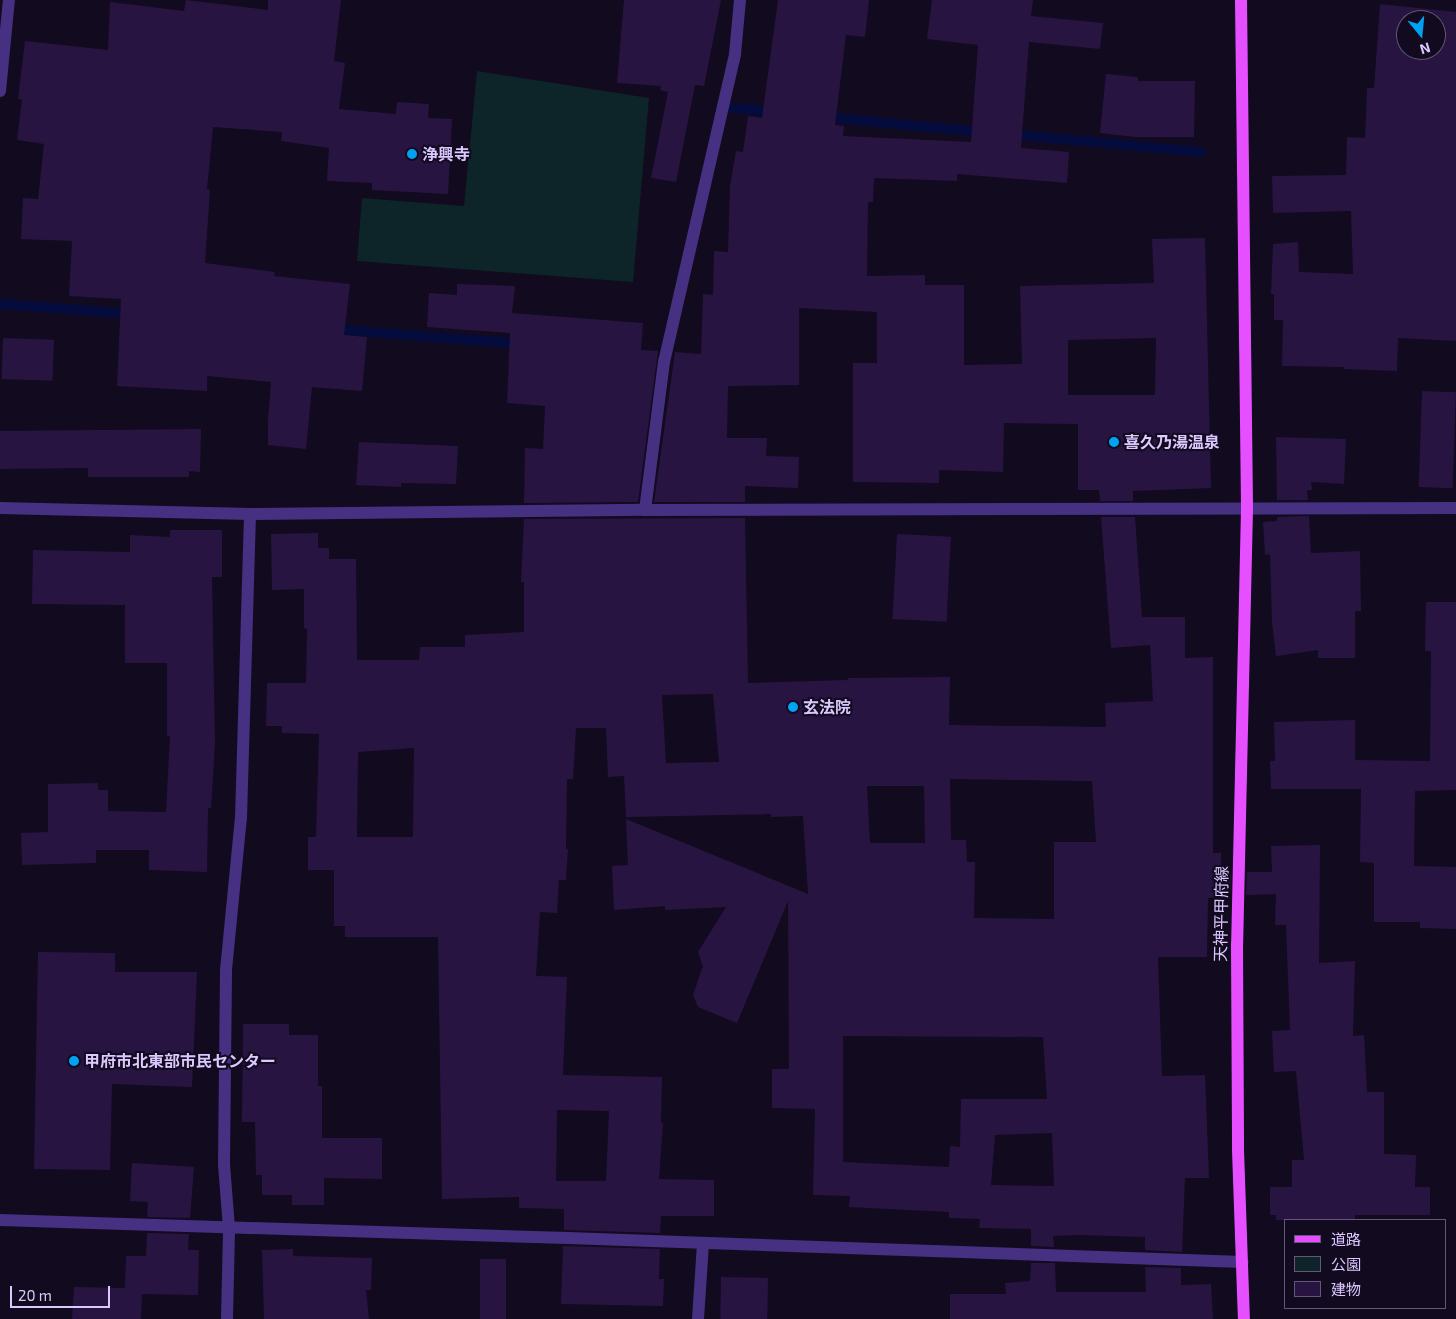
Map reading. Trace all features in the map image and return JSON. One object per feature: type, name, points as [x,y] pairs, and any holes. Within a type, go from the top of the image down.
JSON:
[{"type":"main road","name":"天神平甲府線","points":[[1241,0],[1247,509],[1236,945],[1238,1150],[1244,1319]]},
{"type":"street","points":[[0,90],[9,0]]},
{"type":"street","points":[[645,510],[664,362],[735,54],[740,0]]},
{"type":"street","points":[[0,508],[250,514],[645,510],[1456,508]]},
{"type":"street","points":[[227,1319],[229,1228],[224,1164],[226,970],[241,818],[250,514]]},
{"type":"street","points":[[0,1220],[1243,1262]]},
{"type":"street","points":[[698,1319],[703,1244]]},
{"type":"green space","points":[[477,71],[649,98],[633,282],[357,261],[362,198],[464,206]]},
{"type":"building","points":[[186,0],[268,10],[268,0],[341,0],[334,61],[345,63],[339,109],[396,114],[397,102],[429,104],[428,118],[452,119],[448,194],[372,190],[372,183],[327,181],[329,148],[281,141],[282,132],[213,127],[207,189],[210,190],[205,263],[275,272],[274,276],[350,284],[344,335],[367,337],[362,391],[312,387],[306,449],[268,445],[271,382],[207,376],[207,391],[117,386],[121,299],[69,296],[72,241],[21,239],[23,198],[38,199],[44,144],[17,140],[22,100],[18,99],[25,41],[108,50],[110,2],[184,11]]},
{"type":"building","points":[[624,0],[721,0],[704,86],[695,85],[676,182],[651,178],[668,92],[660,90],[661,86],[617,83]]},
{"type":"building","points":[[778,0],[869,0],[865,37],[846,35],[835,125],[844,126],[843,136],[971,142],[978,45],[927,39],[932,0],[1033,0],[1031,16],[1103,23],[1100,49],[1029,42],[1021,148],[1069,152],[1067,183],[957,174],[957,181],[874,178],[873,202],[868,202],[867,276],[925,275],[925,285],[964,285],[964,365],[1022,364],[1020,286],[1154,283],[1152,239],[1205,238],[1211,488],[1133,491],[1133,501],[1100,501],[1099,490],[1078,490],[1078,424],[1004,423],[1003,472],[939,470],[939,483],[853,482],[853,363],[877,363],[877,312],[799,308],[799,385],[728,386],[727,438],[767,438],[766,456],[799,457],[798,488],[745,486],[745,502],[654,502],[675,352],[701,354],[703,294],[713,295],[714,251],[728,252],[730,186],[736,151],[743,152],[748,116],[762,118]],"holes":[[[1156,338],[1155,395],[1068,395],[1068,340]]]},
{"type":"building","points":[[1380,4],[1437,10],[1396,10],[1396,60],[1446,60],[1446,11],[1456,12],[1456,341],[1398,338],[1397,371],[1344,369],[1344,367],[1282,366],[1283,320],[1274,320],[1274,294],[1271,294],[1273,244],[1298,242],[1299,272],[1353,274],[1351,211],[1273,213],[1272,176],[1346,175],[1347,137],[1365,138],[1367,88],[1374,88]]},
{"type":"building","points":[[1106,74],[1138,77],[1138,81],[1195,81],[1194,137],[1135,137],[1100,133]]},
{"type":"building","points":[[457,284],[515,286],[512,313],[643,323],[641,350],[658,351],[638,502],[524,503],[525,448],[543,449],[545,406],[507,403],[510,333],[427,327],[429,293],[457,295]]},
{"type":"building","points":[[3,338],[54,340],[53,381],[2,379]]},
{"type":"building","points":[[1422,391],[1456,392],[1453,488],[1419,487]]},
{"type":"building","points":[[201,429],[200,472],[189,471],[189,477],[88,477],[88,468],[0,469],[0,431]]},
{"type":"building","points":[[1276,437],[1346,439],[1344,484],[1311,482],[1312,490],[1307,490],[1308,500],[1277,500]]},
{"type":"building","points":[[359,442],[458,446],[456,484],[401,483],[401,487],[356,485]]},
{"type":"building","points":[[1309,516],[1311,553],[1360,551],[1361,611],[1355,611],[1355,658],[1318,658],[1318,650],[1276,656],[1272,623],[1270,554],[1265,555],[1263,522],[1277,521],[1277,517]]},
{"type":"building","points":[[1101,517],[1135,517],[1142,617],[1185,617],[1185,658],[1213,657],[1213,853],[1221,853],[1221,871],[1231,872],[1230,896],[1208,898],[1207,957],[1158,957],[1162,1076],[1205,1075],[1209,1178],[1185,1178],[1182,1252],[1145,1250],[1145,1237],[1053,1236],[1054,1247],[1031,1246],[1031,1229],[979,1228],[980,1219],[949,1218],[949,1212],[849,1207],[850,1196],[813,1195],[815,1109],[772,1108],[772,1069],[789,1069],[788,901],[737,1023],[698,1007],[693,995],[703,966],[698,952],[726,907],[665,910],[665,906],[614,910],[612,866],[628,865],[626,819],[808,894],[803,816],[771,817],[771,814],[626,817],[624,776],[608,777],[606,728],[576,728],[573,779],[567,779],[566,849],[568,849],[566,880],[559,880],[557,913],[540,912],[536,976],[567,977],[563,1075],[662,1077],[661,1123],[663,1123],[659,1179],[714,1180],[714,1216],[661,1216],[660,1233],[564,1230],[564,1209],[519,1208],[519,1197],[442,1199],[438,937],[345,937],[345,926],[334,926],[334,870],[308,870],[308,837],[316,837],[319,734],[282,733],[282,726],[266,726],[267,683],[306,683],[307,629],[304,628],[304,589],[272,590],[271,534],[318,533],[318,548],[329,548],[329,559],[356,559],[357,660],[419,660],[420,647],[465,647],[465,635],[524,632],[524,582],[521,582],[524,519],[745,518],[748,683],[848,680],[848,678],[950,677],[949,725],[1106,727],[1105,703],[1153,701],[1150,645],[1111,648]],"holes":[[[713,694],[719,762],[666,763],[662,695]],[[414,748],[413,837],[357,837],[358,752]],[[950,779],[1092,781],[1096,842],[1054,842],[1054,919],[974,918],[975,862],[967,862],[966,840],[951,840]],[[867,786],[924,786],[925,843],[870,843]],[[843,1036],[1043,1037],[1047,1099],[961,1099],[960,1147],[950,1146],[949,1167],[843,1162]],[[557,1110],[609,1111],[606,1181],[556,1181]],[[1052,1133],[1054,1186],[991,1185],[995,1135]]]},
{"type":"building","points":[[170,530],[222,530],[222,577],[212,577],[215,744],[211,808],[208,808],[207,872],[149,870],[149,850],[96,850],[96,863],[22,865],[21,833],[48,832],[48,784],[98,783],[98,790],[108,790],[108,811],[166,812],[170,736],[167,736],[167,663],[125,663],[125,605],[32,604],[33,550],[130,552],[130,535],[170,537]]},
{"type":"building","points":[[897,534],[951,537],[946,622],[893,619]]},
{"type":"building","points":[[1426,602],[1456,602],[1456,790],[1415,791],[1414,866],[1456,867],[1456,929],[1420,928],[1420,922],[1374,922],[1374,863],[1360,862],[1361,789],[1271,789],[1270,761],[1275,761],[1274,722],[1355,720],[1355,760],[1430,761],[1431,651],[1425,651]]},
{"type":"building","points":[[1320,845],[1319,963],[1355,961],[1353,1036],[1364,1035],[1367,1092],[1384,1092],[1384,1154],[1416,1155],[1415,1187],[1430,1187],[1430,1215],[1355,1215],[1355,1219],[1276,1220],[1276,1215],[1270,1215],[1270,1187],[1292,1187],[1292,1160],[1304,1160],[1296,1071],[1274,1072],[1272,1031],[1290,1030],[1286,925],[1275,925],[1276,894],[1246,895],[1247,872],[1272,872],[1271,846]]},
{"type":"building","name":"甲府市北東部市民センター","points":[[38,952],[115,953],[115,972],[197,972],[192,1087],[112,1084],[110,1170],[34,1169]]},
{"type":"building","points":[[243,1024],[289,1024],[289,1035],[318,1035],[318,1086],[322,1086],[322,1138],[382,1138],[382,1179],[324,1178],[324,1205],[292,1205],[292,1195],[262,1195],[262,1175],[256,1175],[255,1122],[242,1122]]},
{"type":"building","points":[[132,1163],[194,1167],[190,1218],[147,1217],[148,1202],[130,1201]]},
{"type":"building","points":[[147,1233],[189,1234],[188,1250],[199,1250],[198,1295],[142,1294],[141,1319],[72,1319],[74,1287],[125,1288],[126,1256],[146,1256]]},
{"type":"building","points":[[563,1246],[660,1249],[659,1279],[664,1279],[663,1306],[561,1304]]},
{"type":"building","points":[[293,1249],[293,1256],[372,1258],[371,1290],[366,1290],[369,1319],[264,1319],[262,1250]]},
{"type":"building","points":[[480,1259],[506,1259],[506,1319],[480,1319]]},
{"type":"building","points":[[1031,1263],[1055,1263],[1056,1292],[1146,1292],[1145,1267],[1181,1268],[1181,1285],[1211,1284],[1213,1319],[950,1319],[950,1294],[1006,1294],[1005,1283],[1030,1281]]},
{"type":"building","points":[[721,1277],[768,1278],[767,1319],[720,1319]]},
{"type":"waterway","points":[[723,107],[775,112]]},
{"type":"waterway","points":[[824,117],[984,132]]},
{"type":"waterway","points":[[1008,134],[1201,152]]},
{"type":"waterway","points":[[0,304],[132,314]]},
{"type":"waterway","points":[[331,329],[523,344]]},
{"type":"place","name":"浄興寺","points":[[412,154]]},
{"type":"place","name":"喜久乃湯温泉","points":[[1114,442]]},
{"type":"place","name":"玄法院","points":[[793,707]]},
{"type":"place","name":"甲府市北東部市民センター","points":[[74,1061]]}]
